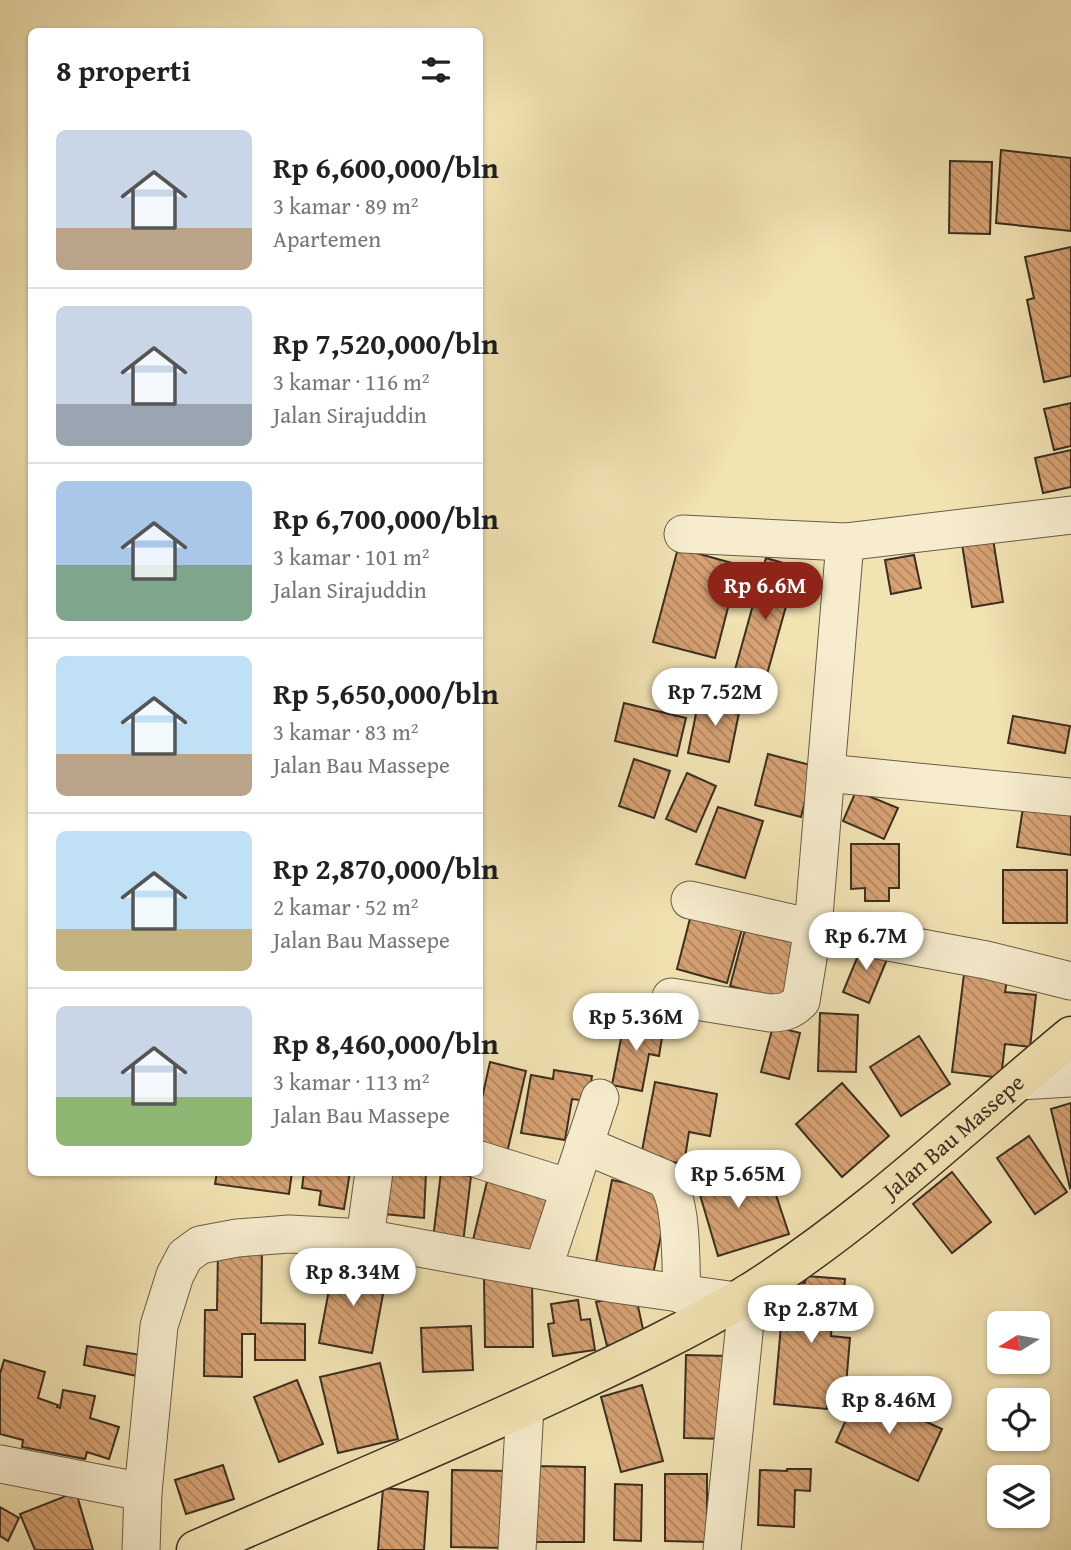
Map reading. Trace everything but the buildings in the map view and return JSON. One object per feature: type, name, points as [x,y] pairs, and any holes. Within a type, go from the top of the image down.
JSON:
[{"type":"main road","name":"Jalan Bau Massepe","points":[[196,1550],[525,1407],[673,1337],[742,1297],[834,1235],[1071,1037]]},
{"type":"street","points":[[683,534],[845,542],[1071,515]]},
{"type":"street","points":[[671,997],[769,1013],[782,1013],[793,1009],[801,1001],[813,928],[845,542]]},
{"type":"street","points":[[826,773],[1071,797]]},
{"type":"street","points":[[690,900],[813,928],[986,960],[1071,981]]},
{"type":"street","points":[[1019,1081],[1071,1078]]},
{"type":"street","points":[[543,1269],[600,1098]]},
{"type":"street","points":[[584,1145],[663,1178],[670,1184],[677,1202],[682,1295]]},
{"type":"street","points":[[483,1161],[570,1188]]},
{"type":"street","points":[[365,1238],[373,1176]]},
{"type":"street","points":[[141,1550],[143,1492],[159,1326],[175,1275],[185,1256],[200,1245],[237,1238],[289,1234],[365,1238],[682,1295],[742,1297],[722,1550]]},
{"type":"street","points":[[517,1550],[525,1407]]},
{"type":"street","points":[[0,1464],[143,1492]]}]
